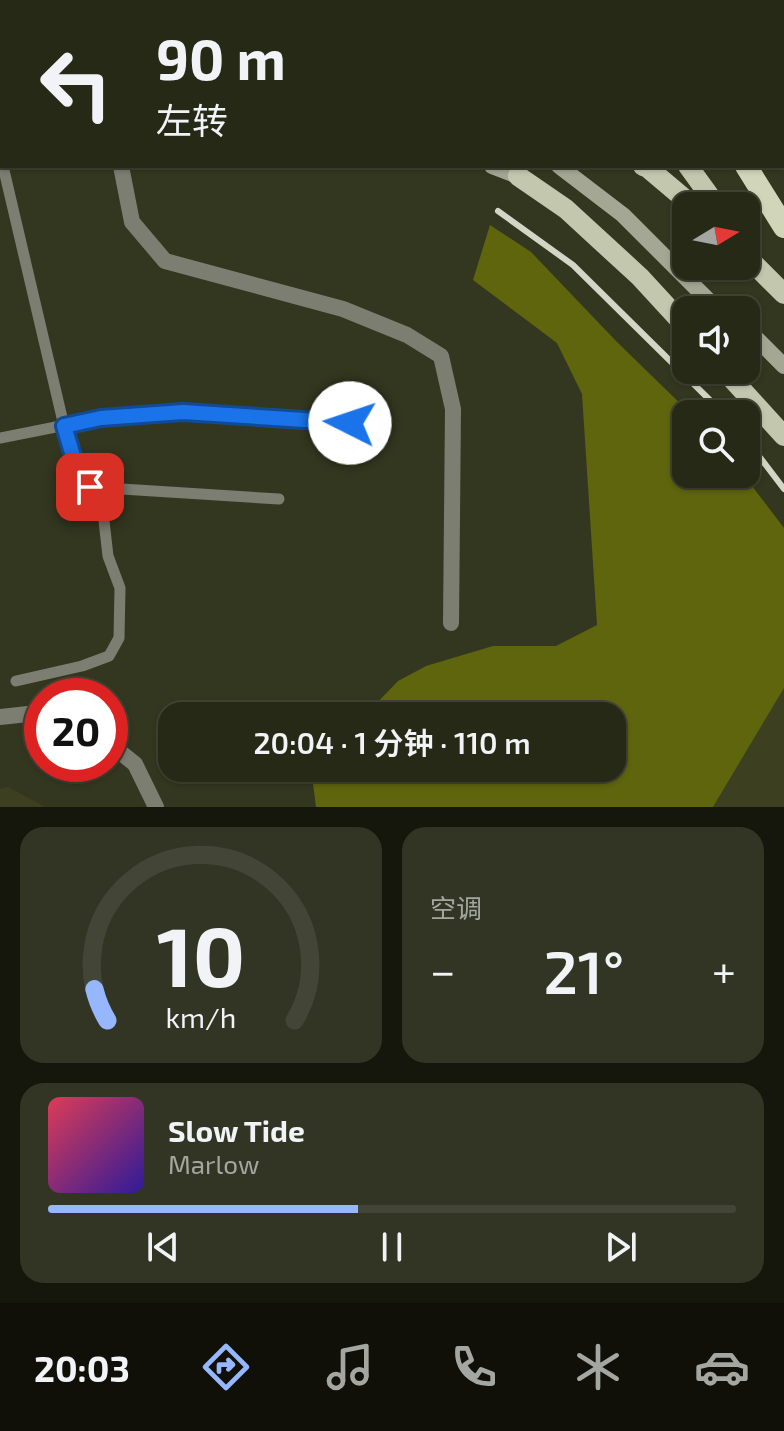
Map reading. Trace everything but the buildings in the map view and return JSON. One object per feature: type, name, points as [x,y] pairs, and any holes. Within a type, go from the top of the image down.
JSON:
[{"type":"highway","points":[[747,168],[784,227]]},
{"type":"main road","points":[[497,168],[518,176],[566,209],[640,277],[672,312]]},
{"type":"main road","points":[[562,168],[623,215],[704,296]]},
{"type":"main road","points":[[576,168],[628,209],[714,296]]},
{"type":"main road","points":[[646,168],[676,192]]},
{"type":"main road","points":[[689,168],[707,192]]},
{"type":"main road","points":[[760,265],[784,297]]},
{"type":"main road","points":[[760,271],[784,297]]},
{"type":"main road","points":[[760,342],[784,366]]},
{"type":"main road","points":[[760,352],[784,376]]},
{"type":"main road","points":[[737,384],[784,436]]},
{"type":"street","points":[[121,168],[132,222],[165,261],[343,309],[407,335],[441,356],[453,409],[451,623]]},
{"type":"street","points":[[0,717],[24,714]]},
{"type":"street","points":[[128,758],[135,764],[156,807]]},
{"type":"lane","points":[[3,168],[64,426],[79,476],[90,487],[279,499]]},
{"type":"lane","points":[[0,438],[101,418],[183,412],[350,423]]},
{"type":"lane","points":[[16,681],[82,666],[109,656],[119,638],[120,588],[108,556],[104,521],[105,488]]},
{"type":"shaded area","points":[[784,688],[784,807],[713,807]]},
{"type":"shaded area","points":[[8,787],[45,807],[0,807],[0,789]]},
{"type":"green space","points":[[490,225],[531,252],[677,400],[672,400],[672,488],[754,488],[784,528],[784,688],[713,807],[316,807],[313,782],[626,782],[626,702],[378,702],[398,681],[426,666],[493,646],[556,646],[597,625],[582,394],[557,343],[473,280]]},
{"type":"railway","points":[[498,211],[573,265],[710,400]]},
{"type":"railway","points":[[760,457],[784,489]]},
{"type":"route","points":[[90,487],[79,476],[64,426],[101,418],[183,412],[350,423]]}]
